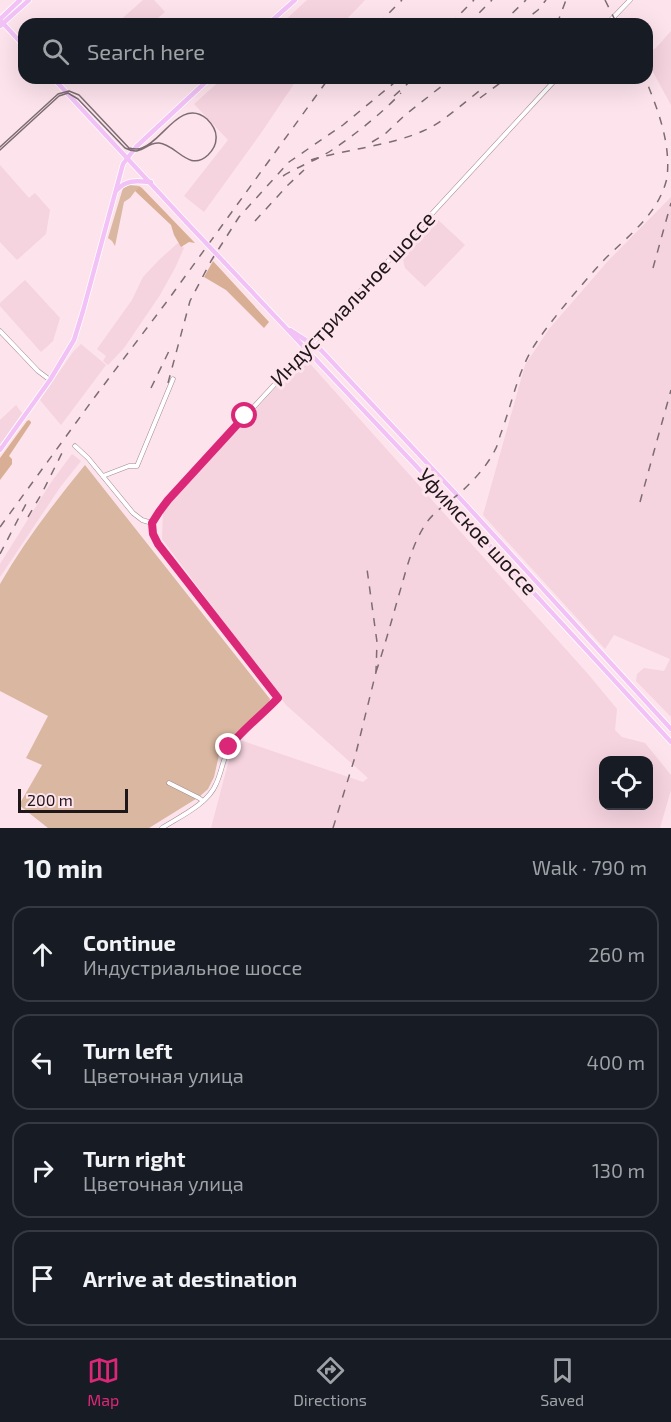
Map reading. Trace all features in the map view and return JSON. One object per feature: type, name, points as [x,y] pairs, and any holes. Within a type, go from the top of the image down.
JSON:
[{"type":"main road","points":[[1,22],[20,0]]},
{"type":"main road","points":[[1,22],[29,0]]},
{"type":"main road","points":[[275,18],[295,0]]},
{"type":"main road","points":[[1,22],[18,40]]},
{"type":"main road","name":"Уфимское шоссе","points":[[58,84],[671,742]]},
{"type":"main road","points":[[0,450],[50,380],[74,340],[126,158],[204,84]]},
{"type":"main road","points":[[116,191],[130,181],[151,182]]},
{"type":"main road","name":"Уфимское шоссе","points":[[280,323],[321,350],[671,729]]},
{"type":"street","points":[[614,18],[630,0]]},
{"type":"street","name":"Индустриальное шоссе","points":[[152,523],[168,500],[551,84]]},
{"type":"street","points":[[0,331],[38,371],[50,380]]},
{"type":"street","points":[[103,476],[129,466],[137,466],[173,379]]},
{"type":"street","points":[[75,446],[88,458],[133,513],[141,520],[152,523],[153,534],[158,544],[278,698],[229,747],[210,795],[162,828]]},
{"type":"street","points":[[169,783],[202,801]]},
{"type":"shaded area","points":[[143,0],[154,0],[165,12],[158,18],[123,18]]},
{"type":"shaded area","points":[[307,0],[365,0],[348,18],[288,18]]},
{"type":"shaded area","points":[[671,31],[671,105],[653,72],[653,50]]},
{"type":"shaded area","points":[[216,84],[294,84],[204,212],[184,196],[228,140],[194,104]]},
{"type":"shaded area","points":[[0,165],[29,198],[35,193],[50,210],[46,234],[17,260],[0,242]]},
{"type":"shaded area","points":[[129,185],[139,186],[124,202],[115,246],[108,238],[123,188]]},
{"type":"shaded area","points":[[139,186],[195,243],[189,242],[181,247],[171,225],[135,191]]},
{"type":"shaded area","points":[[671,197],[671,717],[636,681],[637,674],[644,668],[664,671],[670,659],[614,635],[605,649],[483,515],[525,365],[549,329],[608,261]]},
{"type":"shaded area","points":[[436,218],[465,245],[425,287],[405,268],[402,256]]},
{"type":"shaded area","points":[[178,243],[184,248],[160,295],[124,348],[108,365],[103,361],[106,356],[97,349],[132,300],[143,277]]},
{"type":"shaded area","points":[[213,261],[269,322],[264,328],[226,290],[204,277]]},
{"type":"shaded area","points":[[25,280],[60,318],[53,341],[41,352],[0,306],[0,303]]},
{"type":"shaded area","points":[[81,344],[106,365],[61,425],[40,400]]},
{"type":"shaded area","points":[[304,357],[588,674],[617,709],[615,730],[622,737],[645,743],[671,775],[671,790],[660,828],[211,828],[230,756],[237,739],[363,782],[368,778],[286,705],[162,539],[163,510]]},
{"type":"shaded area","points":[[16,405],[22,413],[0,445],[0,420]]},
{"type":"shaded area","points":[[29,420],[31,423],[9,456],[12,464],[0,480],[0,458]]},
{"type":"shaded area","points":[[72,454],[81,461],[61,486],[0,577],[0,564],[50,484]]},
{"type":"shaded area","points":[[85,465],[270,699],[267,706],[248,722],[219,755],[214,777],[208,789],[149,828],[48,828],[19,805],[42,765],[26,758],[48,716],[0,691],[0,584],[40,523]]},
{"type":"tram line","points":[[0,147],[58,94],[69,91],[79,95],[129,148],[139,149],[149,144],[172,123],[189,113],[198,114],[207,119],[214,128],[216,136],[215,146],[201,160],[195,161],[159,143],[140,150],[131,150],[125,148],[78,99],[68,93],[59,96],[0,150]]},
{"type":"railway","points":[[384,18],[402,0]]},
{"type":"railway","points":[[456,18],[474,0]]},
{"type":"railway","points":[[474,18],[492,0]]},
{"type":"railway","points":[[507,18],[526,0]]},
{"type":"railway","points":[[528,18],[546,0]]},
{"type":"railway","points":[[559,18],[566,0]]},
{"type":"railway","points":[[605,0],[614,18]]},
{"type":"railway","points":[[0,527],[325,84]]},
{"type":"railway","points":[[168,383],[190,301],[211,261],[239,217],[289,162],[343,125],[393,84]]},
{"type":"railway","points":[[394,96],[407,84]]},
{"type":"railway","points":[[372,142],[385,134],[444,84]]},
{"type":"railway","points":[[480,98],[499,84]]},
{"type":"railway","points":[[376,672],[410,559],[421,531],[434,514],[475,478],[492,456],[525,362],[538,340],[560,310],[601,263],[649,215],[663,191],[667,178],[667,152],[659,114],[647,84]]},
{"type":"railway","points":[[311,160],[396,140],[423,131],[445,118],[483,88]]},
{"type":"railway","points":[[283,176],[341,144],[377,116],[401,93]]},
{"type":"railway","points":[[255,221],[304,170]]},
{"type":"railway","points":[[653,268],[671,203]]},
{"type":"railway","points":[[151,388],[170,349]]},
{"type":"railway","points":[[640,502],[671,390]]},
{"type":"railway","points":[[28,517],[63,451]]},
{"type":"railway","points":[[0,554],[27,502]]},
{"type":"railway","points":[[333,828],[355,757],[376,672],[377,642],[367,569]]},
{"type":"route","points":[[229,747],[278,698],[173,565],[153,534],[152,523],[168,500],[245,416]]}]
